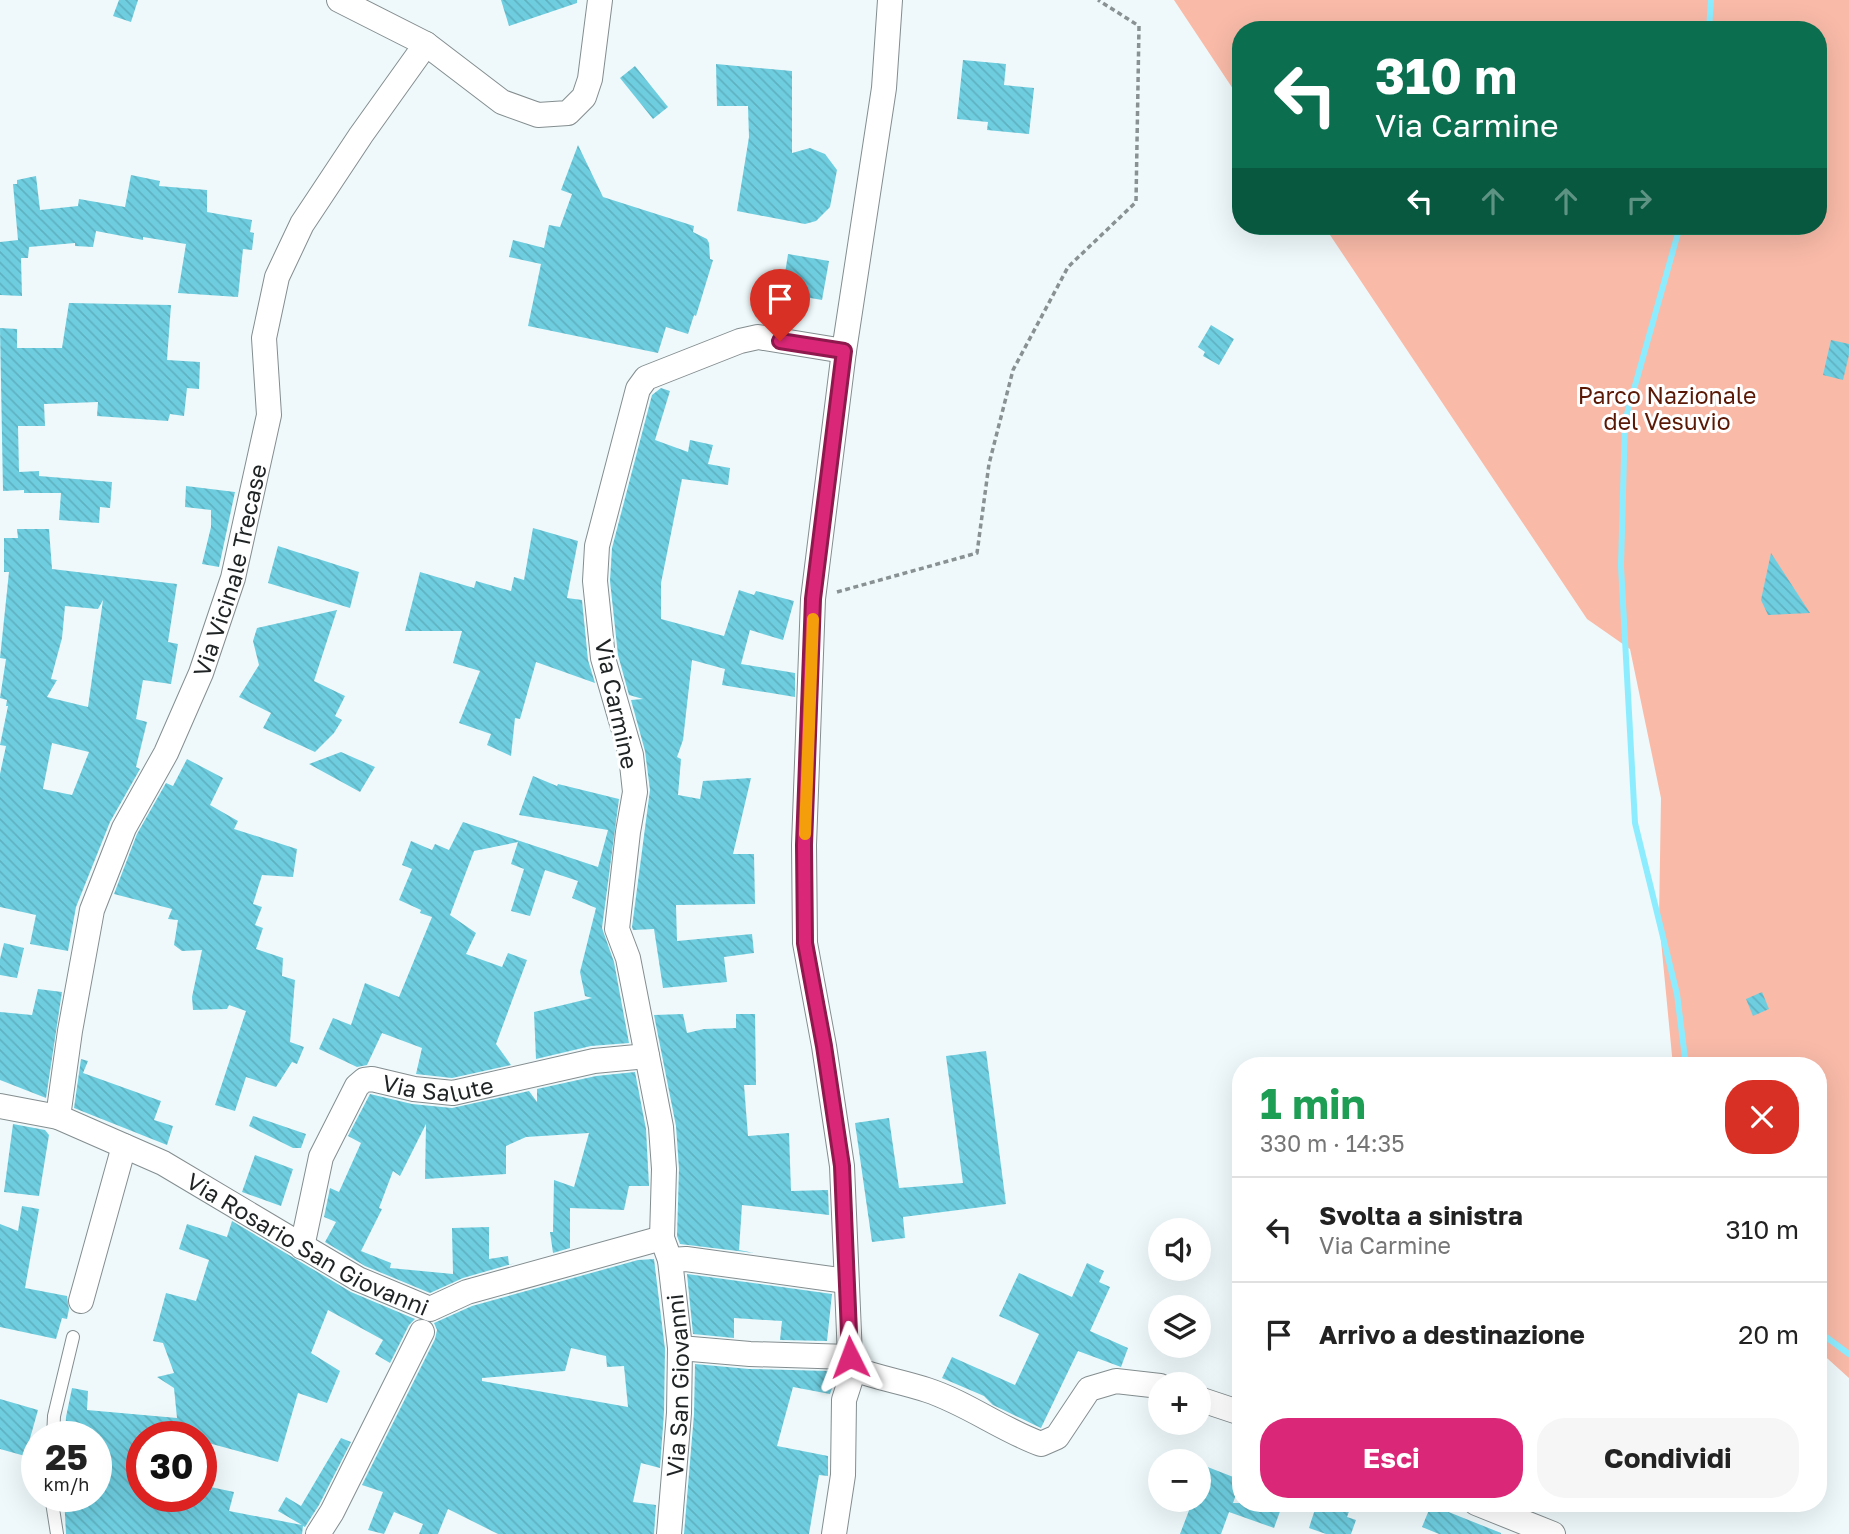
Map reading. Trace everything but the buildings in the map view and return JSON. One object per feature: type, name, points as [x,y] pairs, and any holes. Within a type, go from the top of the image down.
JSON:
[{"type":"street","points":[[339,0],[426,44],[502,102],[538,115],[568,113],[584,97],[590,79],[600,0]]},
{"type":"street","points":[[834,1534],[843,1475],[844,1400],[852,1363],[842,1166],[805,943],[804,845],[813,599],[844,351],[884,88],[890,0]]},
{"type":"street","name":"Via Vicinale Trecase","points":[[58,1117],[92,910],[124,828],[166,753],[201,673],[233,578],[269,415],[264,338],[277,277],[302,224],[426,44]]},
{"type":"street","name":"Via Carmine","points":[[666,1249],[661,1127],[628,958],[617,929],[635,792],[631,755],[603,658],[595,581],[597,546],[638,389],[646,378],[740,341],[758,338],[844,351]]},
{"type":"street","name":"Via Salute","points":[[302,1247],[321,1157],[356,1086],[364,1080],[372,1079],[414,1089],[453,1093],[594,1061],[647,1056]]},
{"type":"street","name":"Via Rosario San Giovanni","points":[[0,1105],[58,1117],[163,1163],[358,1279],[430,1309],[467,1292],[666,1249]]},
{"type":"street","points":[[81,1300],[124,1146]]},
{"type":"street","points":[[666,1249],[686,1259],[846,1281]]},
{"type":"street","name":"Via San Giovanni","points":[[666,1249],[680,1348],[679,1413],[669,1534]]},
{"type":"street","points":[[318,1534],[332,1512],[422,1332]]},
{"type":"street","points":[[680,1348],[852,1363],[872,1376],[929,1390],[1018,1436],[1041,1444],[1057,1437],[1088,1389],[1116,1381],[1148,1385]]},
{"type":"street","points":[[1211,1403],[1232,1410]]},
{"type":"street","points":[[1498,1512],[1553,1534]]},
{"type":"lane","points":[[54,1421],[73,1337]]},
{"type":"lane","points":[[54,1512],[57,1534]]},
{"type":"path","points":[[813,599],[978,553],[989,464],[1013,370],[1068,267],[1136,202],[1139,26],[1098,0]]},
{"type":"green space","name":"Parco Nazionale del Vesuvio","points":[[1174,0],[1849,0],[1849,1378],[1827,1358],[1827,1057],[1672,1057],[1659,920],[1661,798],[1630,649],[1587,619],[1330,235],[1827,235],[1827,21],[1232,21],[1232,87]]},
{"type":"waterway","points":[[1710,21],[1711,0]]},
{"type":"waterway","points":[[1677,235],[1625,421],[1621,566],[1635,823],[1677,994],[1685,1057]]},
{"type":"waterway","points":[[1827,1338],[1849,1354]]},
{"type":"slow traffic","points":[[805,834],[813,619]]},
{"type":"route","points":[[780,341],[844,351],[813,599],[804,845],[805,943],[842,1166],[850,1357]]}]
